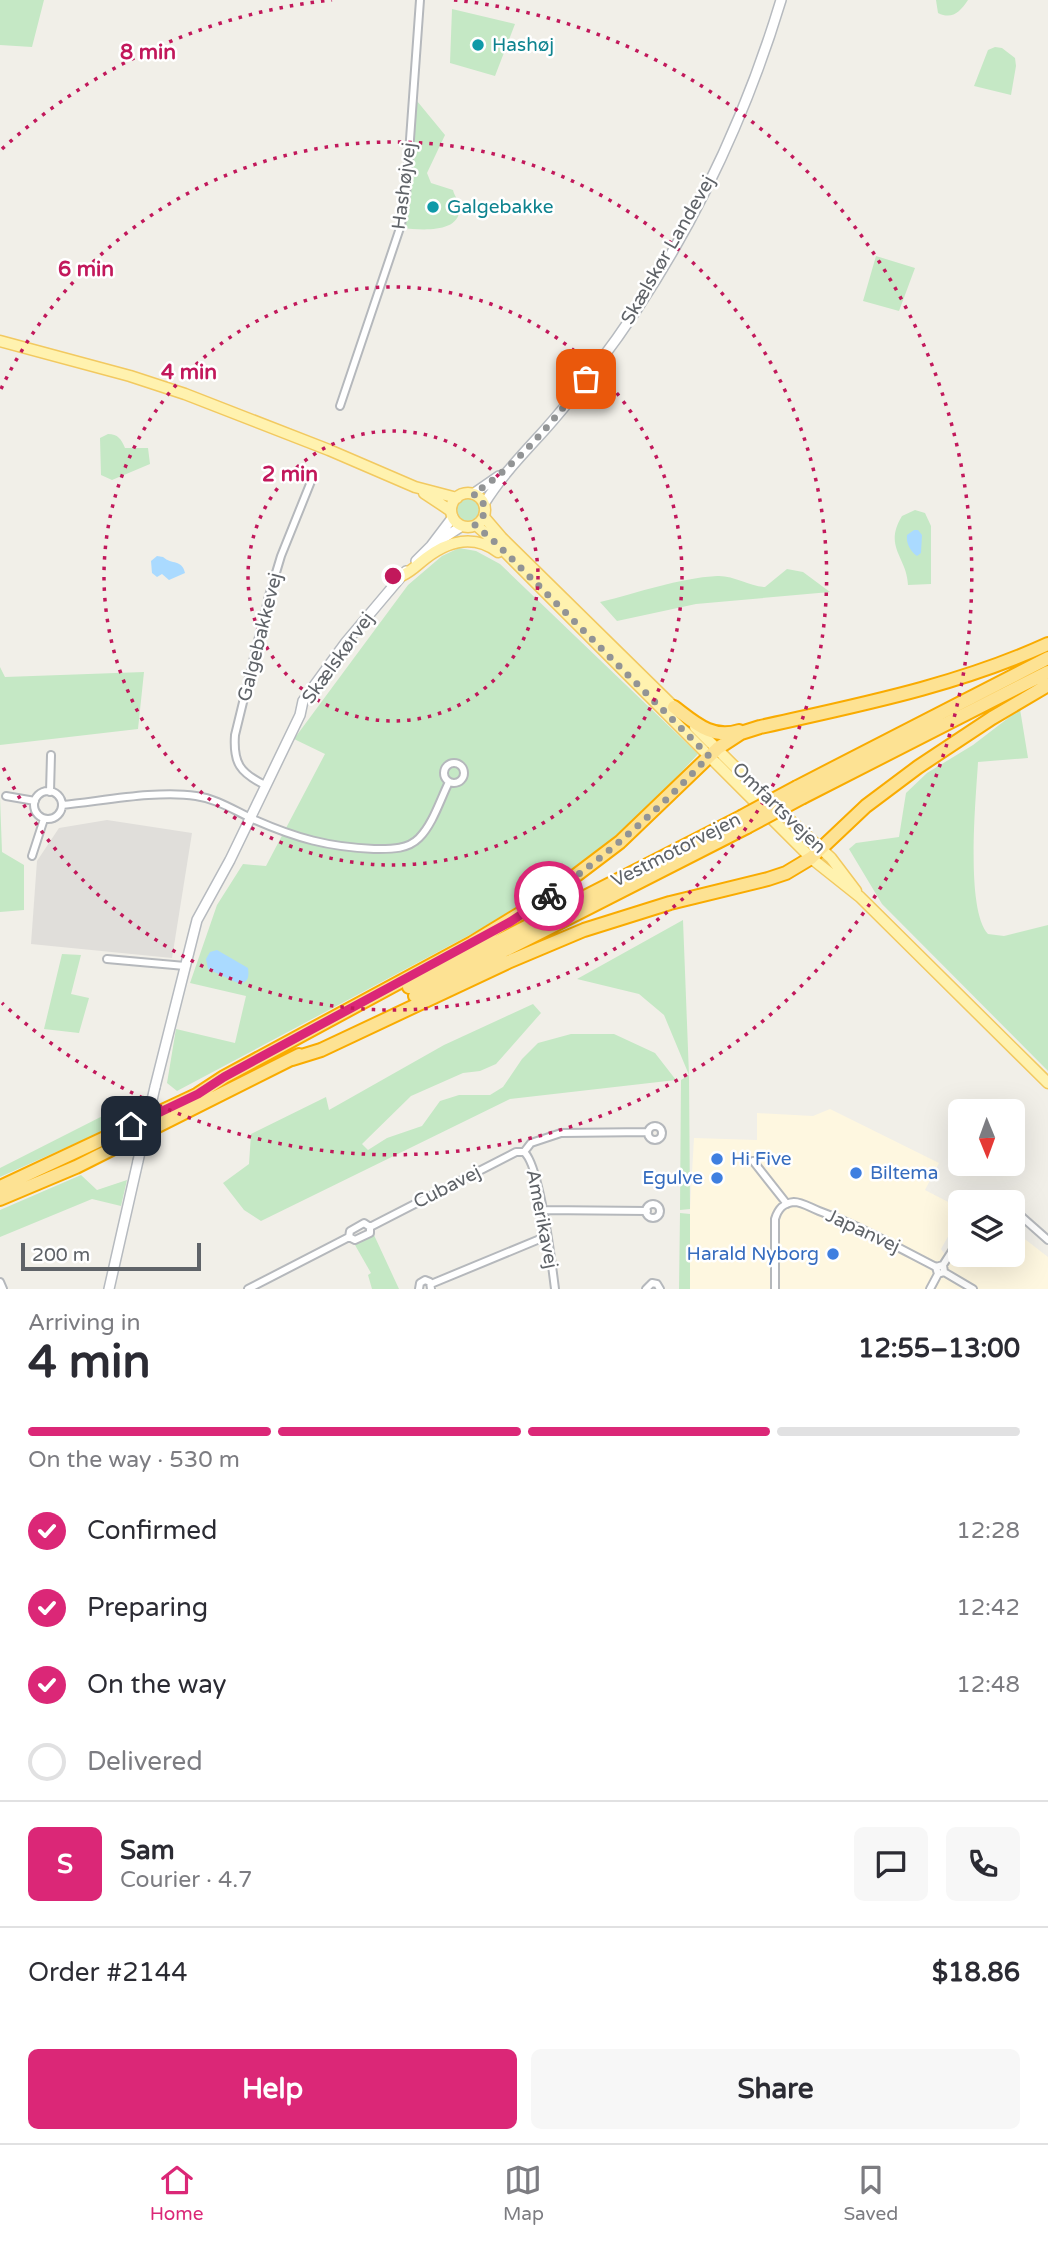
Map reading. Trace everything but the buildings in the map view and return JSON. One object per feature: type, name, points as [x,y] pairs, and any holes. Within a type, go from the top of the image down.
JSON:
[{"type":"highway","points":[[198,1094],[224,1077],[472,943],[546,898],[620,842],[713,752],[741,733],[933,686],[1014,660],[1048,644]]},
{"type":"highway","name":"Vestmotorvejen","points":[[0,1199],[75,1167],[292,1059],[744,822],[1048,658]]},
{"type":"highway","name":"Vestmotorvejen","points":[[800,792],[1048,672]]},
{"type":"highway","points":[[292,1059],[321,1050],[508,962],[584,930],[670,903],[786,873],[815,853],[866,806],[918,767],[1048,685]]},
{"type":"highway","points":[[674,707],[699,726],[715,733],[731,733],[761,723],[797,719]]},
{"type":"highway","name":"Vestmotorvejen","points":[[0,1187],[198,1094],[744,822]]},
{"type":"main road","points":[[0,341],[130,376],[185,394],[415,487],[457,498],[473,494],[484,504],[484,517],[475,525],[462,526],[452,514],[415,487]]},
{"type":"main road","points":[[452,514],[457,498]]},
{"type":"main road","name":"Omfartsvejen","points":[[484,517],[674,707],[775,820],[815,853]]},
{"type":"main road","name":"Omfartsvejen","points":[[475,525],[713,752],[764,796],[815,853],[1048,1083]]},
{"type":"main road","points":[[403,575],[439,548],[454,542],[471,541],[491,546],[532,579]]},
{"type":"street","name":"Hashøjvej","points":[[340,406],[401,225],[406,195],[420,0]]},
{"type":"street","name":"Skælskør Landevej","points":[[484,504],[506,471],[542,433],[600,362],[671,253],[723,154],[750,90],[781,0]]},
{"type":"street","name":"Skælskør Landevej","points":[[473,494],[506,471]]},
{"type":"street","name":"Galgebakkevej","points":[[265,785],[243,772],[234,749],[235,735],[281,556],[312,480]]},
{"type":"street","name":"Skælskørvej","points":[[265,785],[300,715],[303,701],[346,642],[431,546],[452,514]]},
{"type":"street","name":"Skælskørvej","points":[[431,546],[462,526]]},
{"type":"street","points":[[50,792],[51,755]]},
{"type":"street","points":[[62,805],[160,795],[195,796],[224,803],[294,836],[343,848],[403,848],[418,839],[428,825],[449,782]]},
{"type":"street","points":[[109,1289],[155,1085],[158,1057],[168,1030],[197,920],[265,785]]},
{"type":"street","points":[[50,792],[59,796],[62,805],[57,817],[50,819],[44,818],[35,810],[35,802],[41,794],[50,792]]},
{"type":"street","points":[[6,796],[35,802]]},
{"type":"street","points":[[32,856],[44,818]]},
{"type":"street","points":[[107,959],[185,966]]},
{"type":"street","name":"Cubavej","points":[[370,1227],[516,1152],[524,1152],[531,1143],[561,1133],[648,1132]]},
{"type":"street","name":"Amerikavej","points":[[524,1152],[529,1156],[542,1210],[555,1289]]},
{"type":"street","points":[[753,1161],[787,1204],[779,1209],[775,1219],[775,1289]]},
{"type":"street","name":"Japanvej","points":[[787,1204],[798,1202],[879,1236],[973,1289]]},
{"type":"street","points":[[542,1210],[647,1211]]},
{"type":"street","points":[[1025,1220],[1048,1240]]},
{"type":"street","name":"Cubavej","points":[[364,1223],[370,1227],[370,1233],[362,1237],[355,1240],[349,1237],[350,1231],[364,1223]]},
{"type":"street","points":[[419,1289],[419,1283],[423,1280],[429,1281],[431,1287],[547,1236]]},
{"type":"street","points":[[248,1289],[349,1237]]},
{"type":"street","points":[[930,1289],[948,1257]]},
{"type":"street","points":[[0,1282],[3,1289]]},
{"type":"street","points":[[646,1289],[654,1283],[660,1289]]},
{"type":"shaded area","points":[[107,820],[192,833],[172,958],[31,944],[37,861],[59,828]]},
{"type":"shaded area","points":[[830,1109],[939,1163],[925,1190],[948,1202],[948,1236],[941,1249],[948,1259],[948,1267],[1025,1267],[1025,1239],[1048,1257],[1048,1289],[690,1289],[690,1209],[694,1138],[757,1140],[757,1113],[813,1116]]},
{"type":"green space","points":[[0,0],[44,0],[32,47],[0,45]]},
{"type":"green space","points":[[936,0],[968,0],[959,11],[947,16],[938,13]]},
{"type":"green space","points":[[452,9],[515,24],[495,76],[450,63]]},
{"type":"green space","points":[[1002,48],[1015,58],[1011,95],[974,86],[988,50]]},
{"type":"green space","points":[[417,101],[445,135],[427,173],[431,183],[453,190],[459,204],[454,222],[439,228],[403,228]]},
{"type":"green space","points":[[876,256],[915,268],[899,311],[863,301]]},
{"type":"green space","points":[[108,434],[119,438],[125,448],[148,448],[150,464],[112,480],[101,475],[100,438]]},
{"type":"green space","points":[[468,499],[476,502],[479,510],[476,518],[468,521],[460,518],[457,510],[460,502]]},
{"type":"green space","points":[[915,510],[925,513],[931,526],[931,584],[908,585],[895,544],[897,527],[902,516]]},
{"type":"green space","points":[[459,548],[476,551],[500,564],[698,754],[652,804],[556,882],[479,930],[177,1091],[167,1083],[176,1029],[235,1043],[246,996],[190,983],[217,905],[243,864],[266,866],[325,754],[294,739],[408,585],[442,556]]},
{"type":"green space","points":[[787,569],[803,572],[830,592],[696,604],[617,621],[600,602],[702,577],[723,576],[765,587]]},
{"type":"green space","points":[[0,667],[5,677],[144,672],[138,729],[0,745]]},
{"type":"green space","points":[[1020,709],[1028,758],[978,762],[974,878],[976,902],[988,934],[1004,936],[1048,925],[1048,1071],[882,904],[849,849],[856,843],[899,837],[906,793],[927,773],[973,745]]},
{"type":"green space","points":[[0,797],[2,852],[24,865],[24,910],[0,912]]},
{"type":"green space","points":[[683,920],[689,1075],[664,1015],[639,994],[577,979]]},
{"type":"green space","points":[[62,954],[81,955],[71,994],[89,998],[79,1033],[44,1029]]},
{"type":"green space","points":[[533,1004],[541,1013],[496,1064],[480,1071],[463,1073],[411,1096],[362,1144],[368,1150],[387,1138],[422,1126],[440,1101],[459,1095],[490,1095],[503,1087],[522,1059],[538,1043],[571,1034],[614,1034],[655,1053],[676,1080],[510,1099],[261,1221],[244,1210],[223,1183],[249,1164],[251,1134],[326,1097],[329,1110],[444,1045]]},
{"type":"green space","points":[[689,1075],[690,1209],[680,1210],[681,1080]]},
{"type":"green space","points":[[144,1095],[139,1115],[0,1177],[0,1168]]},
{"type":"green space","points":[[81,1175],[97,1190],[127,1180],[121,1206],[92,1199],[0,1237],[0,1210]]},
{"type":"green space","points":[[680,1213],[690,1214],[690,1289],[679,1289]]},
{"type":"green space","points":[[374,1235],[399,1289],[372,1289],[368,1275],[371,1273],[355,1245]]},
{"type":"water","points":[[918,530],[922,535],[921,553],[917,556],[907,541],[907,535]]},
{"type":"water","points":[[157,556],[179,564],[185,573],[169,580],[162,574],[157,577],[152,573],[151,561]]},
{"type":"water","points":[[217,950],[248,968],[245,982],[240,984],[208,969],[206,959],[210,952]]},
{"type":"way so far","points":[[549,896],[592,866],[648,818],[709,756],[475,525],[484,517],[485,508],[478,496],[473,494],[506,471],[542,433],[586,379]]},
{"type":"place","name":"Hashøj","points":[[478,45]]},
{"type":"place","name":"Galgebakke","points":[[433,207]]},
{"type":"place","name":"Hi Five","points":[[717,1159]]},
{"type":"place","name":"Biltema","points":[[856,1173]]},
{"type":"place","name":"Egulve","points":[[717,1178]]},
{"type":"place","name":"Harald Nyborg","points":[[833,1254]]},
{"type":"route","points":[[131,1126],[198,1094],[224,1077],[510,922],[549,896]]}]
